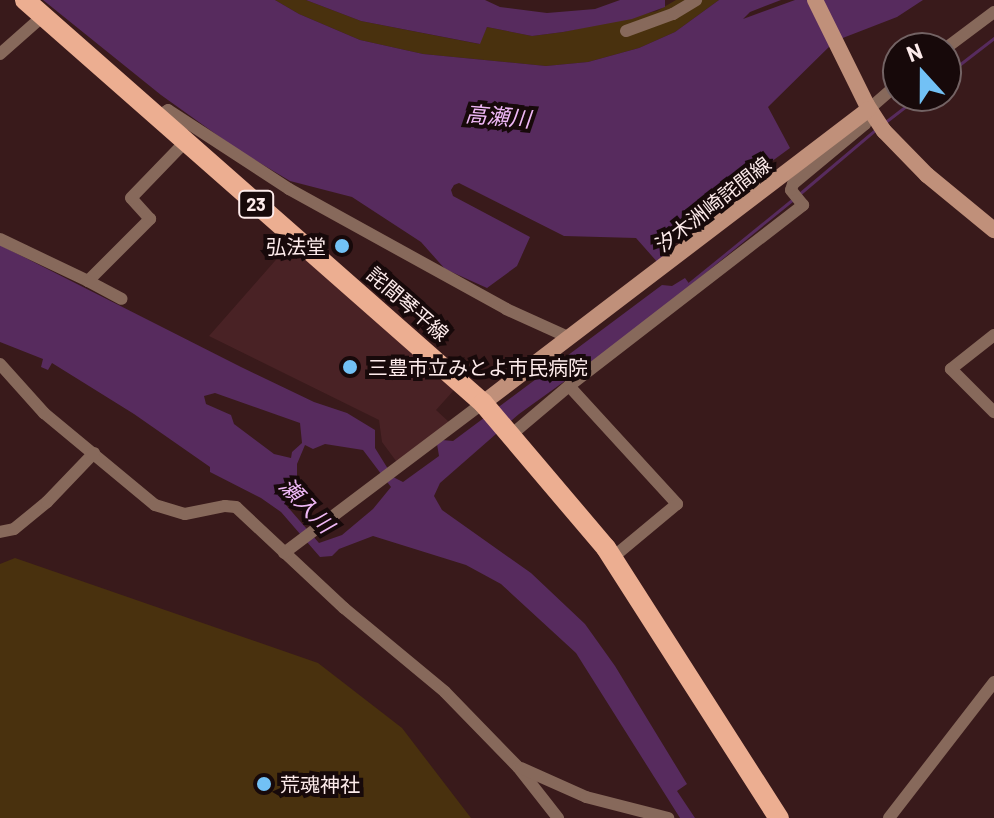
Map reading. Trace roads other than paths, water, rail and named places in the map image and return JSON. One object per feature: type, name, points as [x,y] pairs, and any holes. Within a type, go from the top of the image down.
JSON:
[{"type":"main road","name":"詫間琴平線","points":[[25,0],[485,405],[612,558],[779,818]]},
{"type":"main road","points":[[815,0],[874,116],[927,175],[994,230]]},
{"type":"main road","name":"汐木洲崎詫間線","points":[[485,405],[568,337],[874,116]]},
{"type":"street","points":[[626,31],[673,14],[696,0]]},
{"type":"street","points":[[962,36],[994,12]]},
{"type":"street","points":[[0,54],[43,16]]},
{"type":"street","points":[[509,432],[803,205],[791,190],[800,176],[865,124],[882,105]]},
{"type":"street","points":[[157,117],[168,110],[289,189],[506,309],[568,337]]},
{"type":"street","points":[[88,281],[150,219],[131,198],[185,142]]},
{"type":"street","points":[[0,239],[122,299]]},
{"type":"street","points":[[994,335],[951,369],[994,412]]},
{"type":"street","points":[[0,364],[44,413],[155,505],[185,514],[225,506],[236,507],[284,553],[445,692],[518,767],[558,818]]},
{"type":"street","points":[[569,386],[677,504],[612,558]]},
{"type":"street","points":[[284,553],[485,405]]},
{"type":"street","points":[[0,532],[14,529],[47,502],[94,453]]},
{"type":"street","points":[[889,818],[994,682]]},
{"type":"street","points":[[518,767],[586,797],[667,817]]},
{"type":"water","name":"高瀬川","points":[[43,0],[275,0],[299,14],[360,40],[423,54],[546,66],[588,62],[639,48],[675,32],[719,0],[781,0],[750,12],[743,19],[795,0],[923,0],[897,17],[835,41],[768,107],[790,148],[660,243],[670,256],[659,264],[636,238],[564,236],[459,183],[454,185],[451,190],[453,196],[530,237],[517,266],[487,288],[445,269],[421,242],[352,197],[290,181],[238,150],[161,95]]},
{"type":"water","points":[[306,0],[485,0],[500,7],[547,13],[595,9],[620,0],[665,0],[665,7],[632,19],[532,36],[487,27],[480,44],[361,21]]},
{"type":"water","points":[[0,245],[241,367],[314,402],[347,413],[375,430],[375,448],[393,477],[403,482],[439,456],[437,444],[442,440],[453,441],[662,285],[672,286],[685,278],[693,289],[519,414],[440,483],[434,496],[442,510],[531,573],[585,624],[615,666],[687,784],[677,791],[695,818],[680,818],[576,653],[501,584],[466,565],[373,536],[339,549],[332,556],[320,557],[281,512],[261,498],[210,472],[210,467],[134,414],[52,363],[48,370],[41,367],[43,359],[0,342]],"holes":[[[215,393],[300,423],[302,443],[292,452],[291,458],[274,454],[234,424],[231,415],[206,404],[204,396]],[[325,444],[363,450],[391,487],[373,509],[342,535],[319,543],[286,505],[284,494],[297,480],[297,464],[305,445],[313,449]]]},
{"type":"waterway","points":[[962,63],[994,38]]},
{"type":"waterway","points":[[884,123],[898,112]]},
{"type":"waterway","points":[[798,195],[875,130]]},
{"type":"waterway","points":[[686,286],[792,200]]},
{"type":"place","name":"弘法堂","points":[[342,246]]},
{"type":"place","name":"三豊市立みとよ市民病院","points":[[350,367]]},
{"type":"place","name":"荒魂神社","points":[[264,784]]},
{"type":"water label","name":"瀬入川","points":[[307,505]]}]
